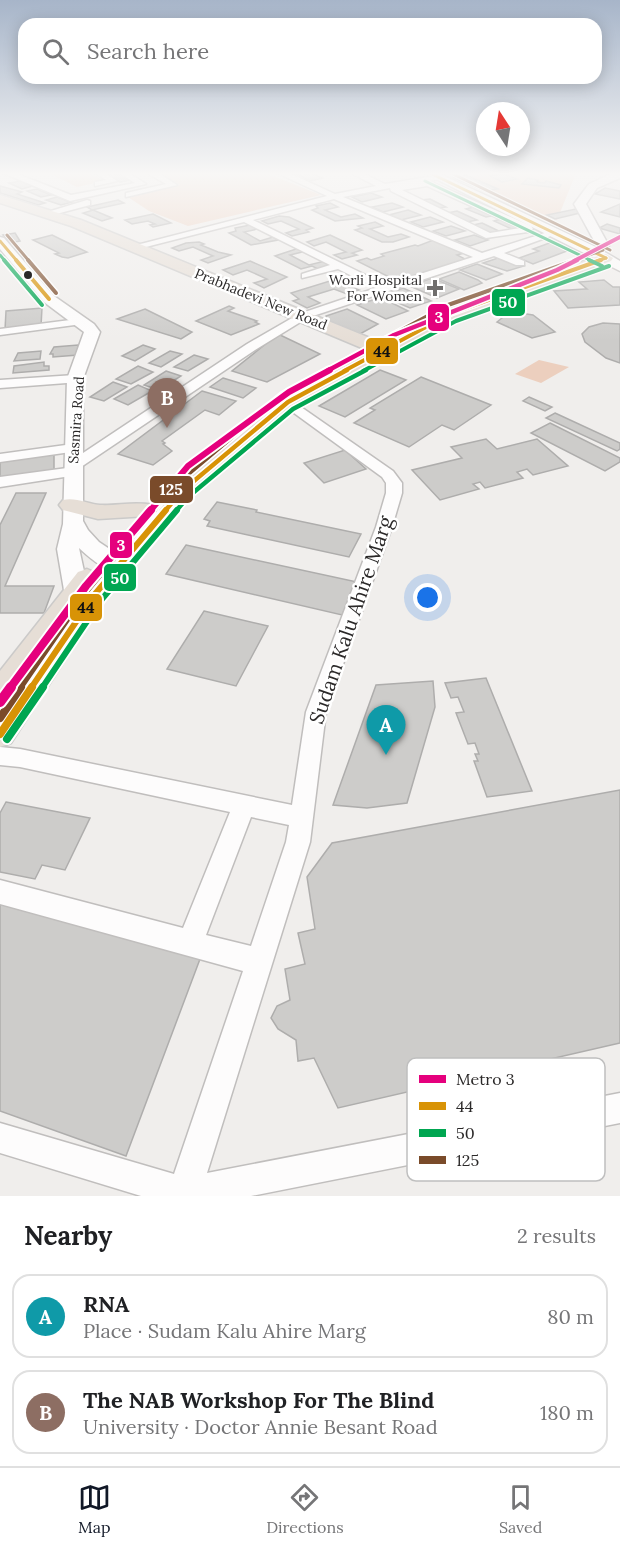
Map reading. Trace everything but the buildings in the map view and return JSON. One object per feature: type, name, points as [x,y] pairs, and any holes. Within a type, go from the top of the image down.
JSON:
[{"type":"main road","name":"Prabhadevi New Road","points":[[73,229],[297,319]]},
{"type":"main road","name":"Prabhadevi New Road","points":[[90,229],[369,351]]},
{"type":"main road","points":[[0,734],[95,594],[111,561],[144,510],[180,468],[289,387],[452,313],[574,268],[620,239]]},
{"type":"main road","points":[[0,693],[76,590],[111,561],[182,491],[288,402],[437,307],[600,251]]},
{"type":"main road","points":[[574,268],[620,267]]},
{"type":"main road","points":[[72,515],[144,510]]},
{"type":"street","points":[[134,247],[205,229]]},
{"type":"street","points":[[264,229],[383,288]]},
{"type":"street","points":[[411,229],[480,256]]},
{"type":"street","points":[[475,229],[489,236],[512,234],[528,229]]},
{"type":"street","points":[[500,229],[512,234]]},
{"type":"street","points":[[545,229],[600,251],[620,267]]},
{"type":"street","points":[[591,229],[600,251]]},
{"type":"street","points":[[0,482],[73,462],[297,319],[383,288],[554,233]]},
{"type":"street","name":"Sasmira Road","points":[[0,241],[49,299],[92,332],[75,379],[72,515],[68,536],[68,555],[76,590]]},
{"type":"street","points":[[493,252],[520,263]]},
{"type":"street","points":[[306,276],[338,266]]},
{"type":"street","points":[[0,332],[78,322]]},
{"type":"street","points":[[0,384],[75,379]]},
{"type":"street","name":"Sudam Kalu Ahire Marg","points":[[183,1195],[298,842],[316,712],[384,527],[394,493],[394,483],[388,474],[288,402]]},
{"type":"street","points":[[0,458],[73,462]]},
{"type":"street","points":[[72,515],[78,534],[111,561]]},
{"type":"street","points":[[0,756],[20,758],[301,817]]},
{"type":"street","points":[[190,943],[244,805]]},
{"type":"street","points":[[0,892],[259,962]]},
{"type":"street","points":[[605,1111],[620,1108]]},
{"type":"street","points":[[0,1138],[183,1195],[407,1150]]},
{"type":"shaded area","points":[[539,360],[569,367],[541,383],[515,374]]},
{"type":"metro line","name":"3","points":[[0,702],[86,586],[188,466],[289,392],[394,335],[557,270],[620,237]]},
{"type":"transit line","name":"50","points":[[525,229],[602,266]]},
{"type":"transit line","name":"44","points":[[546,229],[606,258]]},
{"type":"transit line","name":"125","points":[[566,229],[610,250]]},
{"type":"transit line","name":"125","points":[[7,235],[56,293]]},
{"type":"transit line","name":"44","points":[[0,241],[49,299]]},
{"type":"transit line","name":"125","points":[[0,718],[88,589],[175,485],[282,395],[448,305],[603,250]]},
{"type":"transit line","name":"50","points":[[0,255],[42,305]]},
{"type":"transit line","name":"44","points":[[0,734],[95,594],[182,491],[288,402],[452,313],[606,258]]},
{"type":"transit line","name":"50","points":[[7,739],[102,599],[188,497],[293,409],[456,321],[609,266]]},
{"type":"place","name":"Worli Hospital For Women","points":[[435,288]]},
{"type":"place","name":"The NAB Workshop For The Blind","points":[[167,428]]},
{"type":"place","name":"RNA","points":[[386,755]]}]
